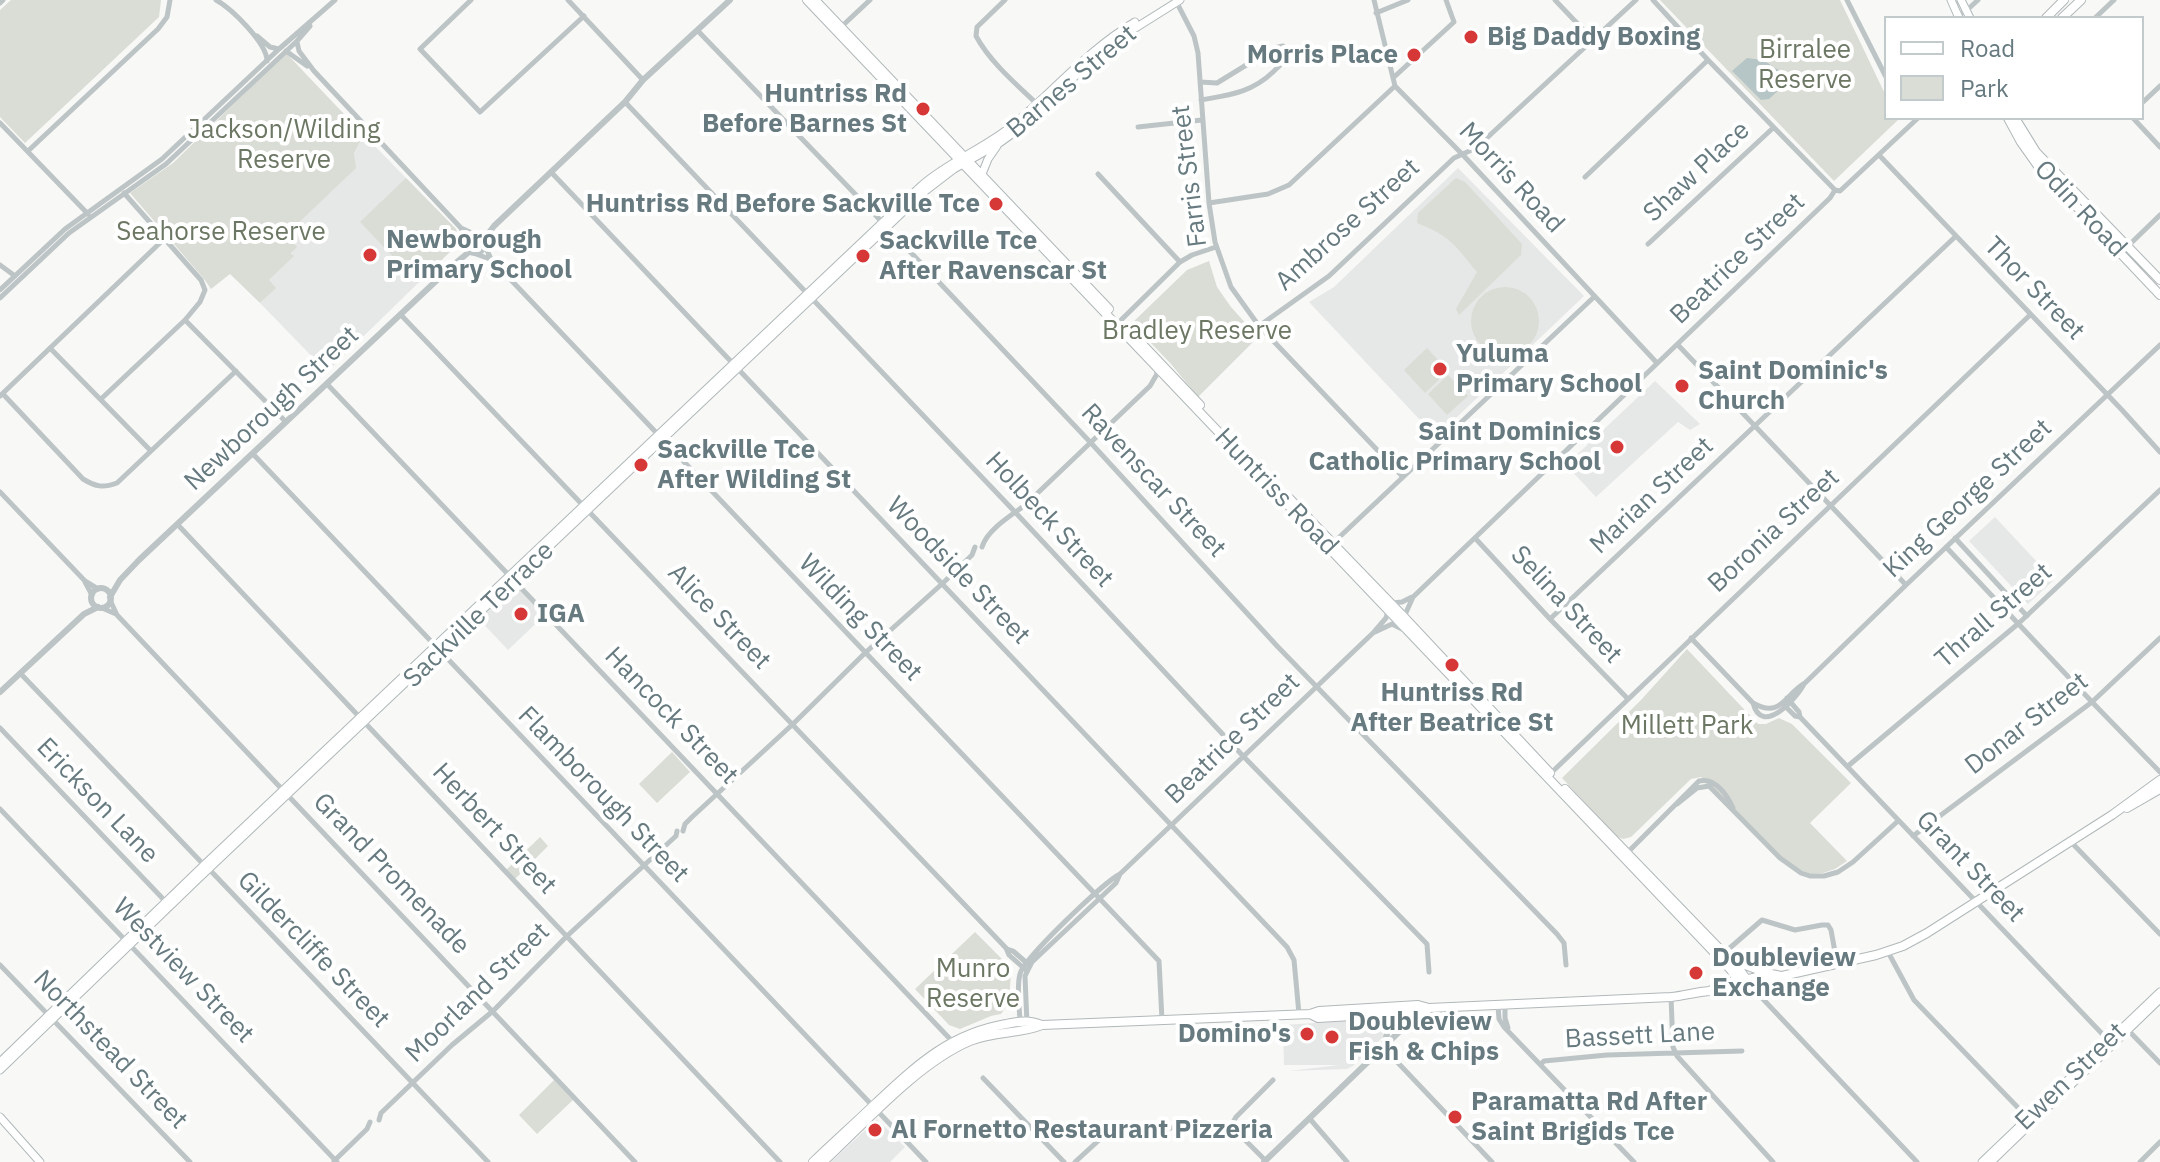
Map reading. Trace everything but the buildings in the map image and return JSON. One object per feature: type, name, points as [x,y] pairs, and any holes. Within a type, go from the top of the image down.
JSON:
[{"type":"main road","name":"Huntriss Road","points":[[807,0],[1390,606],[1412,636],[1548,775],[1743,984]]},
{"type":"main road","name":"Huntriss Road","points":[[815,0],[839,30]]},
{"type":"main road","name":"Barnes Street","points":[[963,160],[1038,106],[1110,44],[1176,0]]},
{"type":"main road","points":[[1953,0],[1963,16]]},
{"type":"main road","points":[[1961,0],[1963,16]]},
{"type":"main road","points":[[2048,16],[2064,0]]},
{"type":"main road","points":[[2064,16],[2081,0]]},
{"type":"main road","name":"Barnes Street","points":[[963,160],[998,144],[1016,131],[1038,106]]},
{"type":"main road","name":"Odin Road","points":[[2009,120],[2038,166],[2124,250],[2160,280]]},
{"type":"main road","name":"Odin Road","points":[[2016,120],[2036,152],[2160,295]]},
{"type":"main road","points":[[982,174],[998,144]]},
{"type":"main road","name":"Huntriss Road","points":[[963,160],[982,174],[1118,322],[1156,368],[1331,545]]},
{"type":"main road","name":"Sackville Terrace","points":[[0,1062],[885,225],[963,160]]},
{"type":"main road","name":"Huntriss Road","points":[[1390,606],[1404,617],[1548,775]]},
{"type":"main road","points":[[1743,984],[1773,981],[1782,976],[1888,952],[1927,933],[2071,842],[2160,780]]},
{"type":"main road","points":[[2112,815],[2160,789]]},
{"type":"main road","name":"Huntriss Road","points":[[1624,855],[1727,956],[1743,984]]},
{"type":"main road","name":"Sackville Terrace","points":[[129,942],[166,902],[207,867]]},
{"type":"main road","points":[[1727,956],[1782,976]]},
{"type":"main road","points":[[823,1162],[924,1060],[952,1041],[994,1026],[1299,1015],[1319,1011],[1421,1012],[1429,1008],[1671,997],[1710,991],[1718,993],[1771,974]]},
{"type":"main road","name":"Ewen Street","points":[[2126,1028],[2160,992]]},
{"type":"main road","name":"Ewen Street","points":[[1982,1162],[2160,999]]},
{"type":"main road","points":[[1310,1014],[1318,1018],[1398,1010]]},
{"type":"main road","name":"Sackville Terrace","points":[[0,1070],[50,1017]]},
{"type":"main road","points":[[813,1162],[929,1065],[957,1047],[1024,1025]]},
{"type":"main road","points":[[0,1117],[40,1162]]},
{"type":"main road","name":"Ewen Street","points":[[1991,1162],[2030,1120]]},
{"type":"main road","points":[[0,1126],[14,1134]]},
{"type":"street","points":[[28,151],[158,29],[167,17],[170,0]]},
{"type":"street","points":[[216,0],[270,47],[291,53],[314,71]]},
{"type":"street","points":[[0,298],[65,229],[166,164],[335,0]]},
{"type":"street","points":[[471,0],[420,49],[480,112],[584,16]]},
{"type":"street","points":[[568,0],[643,80]]},
{"type":"street","name":"Newborough Street","points":[[84,614],[91,597],[120,580],[730,0]]},
{"type":"street","points":[[839,30],[870,0]]},
{"type":"street","points":[[1005,0],[977,27],[976,36],[1001,68],[1038,106]]},
{"type":"street","name":"Farris Street","points":[[1176,0],[1194,36],[1198,53],[1209,203],[1216,247],[1231,287],[1259,326],[1403,477]]},
{"type":"street","points":[[1209,203],[1268,194],[1289,185],[1395,86],[1374,0]]},
{"type":"street","points":[[1376,13],[1408,0]]},
{"type":"street","points":[[1393,78],[1454,22],[1446,0]]},
{"type":"street","points":[[1555,0],[1594,41]]},
{"type":"street","name":"Ambrose Street","points":[[1259,326],[1329,276],[1446,165],[1476,148],[1636,0]]},
{"type":"street","points":[[1653,0],[1835,190]]},
{"type":"street","points":[[1847,0],[1884,73]]},
{"type":"street","points":[[1963,16],[1978,0]]},
{"type":"street","points":[[2097,16],[2114,0]]},
{"type":"street","points":[[123,191],[267,61],[297,41],[321,13]]},
{"type":"street","points":[[250,31],[266,52],[267,61]]},
{"type":"street","name":"Ravenscar Street","points":[[698,31],[1091,443],[1317,687],[1557,934],[1564,943],[1566,965]]},
{"type":"street","points":[[297,41],[301,55],[314,71],[461,228],[480,238]]},
{"type":"street","points":[[1199,82],[1217,83],[1274,48],[1283,46],[1288,52],[1286,59],[1260,84],[1239,93],[1201,100]]},
{"type":"street","points":[[1585,177],[1708,60]]},
{"type":"street","name":"Morris Road","points":[[1395,86],[1657,363]]},
{"type":"street","points":[[2144,101],[2160,86]]},
{"type":"street","name":"Holbeck Street","points":[[625,102],[1244,757],[1427,944],[1429,972]]},
{"type":"street","points":[[1138,127],[1202,120]]},
{"type":"street","points":[[1908,120],[1911,124]]},
{"type":"street","name":"Beatrice Street","points":[[1026,966],[1097,897],[1112,878],[1120,874],[1374,632],[1386,618],[1390,606],[1413,597],[1678,345],[1835,190],[1840,191],[1916,120]]},
{"type":"street","points":[[2135,120],[2160,147]]},
{"type":"street","points":[[0,123],[88,215]]},
{"type":"street","name":"Shaw Place","points":[[1648,244],[1773,128]]},
{"type":"street","name":"Thor Street","points":[[1879,155],[2160,452]]},
{"type":"street","name":"Woodside Street","points":[[551,172],[1287,947],[1294,960],[1299,1015]]},
{"type":"street","points":[[1098,174],[1180,262]]},
{"type":"street","points":[[101,399],[185,320],[200,302],[205,290],[201,280],[123,191]]},
{"type":"street","points":[[2124,250],[2160,215]]},
{"type":"street","points":[[461,228],[469,248]]},
{"type":"street","name":"Marian Street","points":[[1550,619],[1956,236]]},
{"type":"street","name":"Newborough Street","points":[[469,248],[482,250],[480,238]]},
{"type":"street","name":"Wilding Street","points":[[480,238],[491,259],[1159,961],[1162,1020]]},
{"type":"street","points":[[164,239],[1,395],[83,479],[96,487],[106,487],[117,483],[236,371]]},
{"type":"street","points":[[1118,322],[1180,262],[1216,247]]},
{"type":"street","name":"Wilding Street","points":[[469,248],[491,259]]},
{"type":"street","points":[[0,266],[14,280]]},
{"type":"street","points":[[0,290],[14,280]]},
{"type":"street","points":[[1331,545],[1594,297]]},
{"type":"street","name":"Alice Street","points":[[401,315],[1026,966]]},
{"type":"street","name":"Boronia Street","points":[[1548,775],[2030,315]]},
{"type":"street","points":[[185,320],[286,422]]},
{"type":"street","points":[[1678,345],[1906,585]]},
{"type":"street","name":"King George Street","points":[[1786,702],[2160,345]]},
{"type":"street","points":[[50,348],[151,451]]},
{"type":"street","name":"Moorland Street","points":[[379,1120],[381,1113],[412,1083],[493,1011],[567,936],[1150,386],[1157,374],[1156,368]]},
{"type":"street","name":"Hancock Street","points":[[327,384],[952,1041]]},
{"type":"street","name":"Flamborough Street","points":[[253,454],[926,1162]]},
{"type":"street","name":"Thrall Street","points":[[1848,766],[2027,616],[2160,490]]},
{"type":"street","points":[[0,492],[85,581],[108,591],[110,599]]},
{"type":"street","name":"Herbert Street","points":[[178,525],[780,1162]]},
{"type":"street","name":"Selina Street","points":[[1475,538],[1628,699]]},
{"type":"street","points":[[1955,538],[2027,616]]},
{"type":"street","points":[[1946,547],[2160,772]]},
{"type":"street","name":"Newborough Street","points":[[0,692],[84,614],[107,605],[120,580]]},
{"type":"street","points":[[85,581],[94,604],[100,607]]},
{"type":"street","name":"Beatrice Street","points":[[1404,617],[1413,597]]},
{"type":"street","name":"Grand Promenade","points":[[110,599],[117,615],[635,1162]]},
{"type":"street","name":"Grand Promenade","points":[[100,607],[117,615]]},
{"type":"street","points":[[1374,632],[1396,625],[1412,636]]},
{"type":"street","points":[[1691,638],[1753,703],[1754,709],[1774,716],[1786,702]]},
{"type":"street","name":"Donar Street","points":[[1913,836],[2092,702],[2160,638]]},
{"type":"street","name":"Gildercliffe Street","points":[[20,673],[488,1162]]},
{"type":"street","name":"Grant Street","points":[[1786,702],[1795,716],[1800,717],[1848,766],[2111,1042]]},
{"type":"street","name":"Erickson Lane","points":[[0,728],[166,902]]},
{"type":"street","points":[[1624,855],[1689,789],[1699,784],[1709,786],[1780,858],[1810,876],[1838,872],[1898,821]]},
{"type":"street","name":"Westview Street","points":[[0,809],[335,1161]]},
{"type":"street","points":[[2071,842],[2160,934]]},
{"type":"street","points":[[1727,956],[1762,920],[1795,930],[1828,925],[1837,964]]},
{"type":"street","points":[[1888,952],[1914,1000],[2030,1120]]},
{"type":"street","name":"Northstead Street","points":[[0,965],[190,1162]]},
{"type":"street","points":[[1024,1025],[1019,977],[1026,966]]},
{"type":"street","points":[[1671,997],[1675,1052],[1773,1162]]},
{"type":"street","points":[[1762,998],[1917,1162]]},
{"type":"street","points":[[1502,1005],[1499,1019],[1634,1162]]},
{"type":"street","points":[[1075,1162],[1110,1130],[1231,1126],[1264,1161],[1400,1031],[1398,1010]]},
{"type":"street","points":[[1376,1014],[1388,1031],[1383,1047]]},
{"type":"street","points":[[2126,1028],[2160,1063]]},
{"type":"street","points":[[1383,1047],[1492,1162]]},
{"type":"street","name":"Bassett Lane","points":[[1541,1064],[1550,1060],[1592,1056],[1742,1051]]},
{"type":"street","points":[[983,1078],[1064,1162]]},
{"type":"street","points":[[1231,1126],[1273,1080]]},
{"type":"street","points":[[1310,1119],[1347,1162]]},
{"type":"street","points":[[335,1161],[367,1129],[370,1122]]},
{"type":"street","points":[[2140,1162],[2160,1142]]},
{"type":"shaded area","points":[[1747,58],[1763,60],[1780,71],[1782,87],[1769,99],[1761,100],[1732,71]]},
{"type":"shaded area","name":"Newborough Primary School","points":[[364,135],[456,229],[458,240],[457,245],[327,372],[260,303],[275,288],[269,280],[293,256],[286,235],[355,168],[354,153]]},
{"type":"shaded area","name":"Yuluma Primary School","points":[[1458,168],[1584,296],[1436,437],[1309,302],[1334,287]]},
{"type":"shaded area","name":"Saint Dominics Catholic Primary School","points":[[1655,381],[1700,424],[1690,430],[1678,422],[1596,497],[1566,465]]},
{"type":"shaded area","points":[[1995,517],[2054,580],[2028,604],[1969,541]]},
{"type":"shaded area","points":[[514,580],[546,614],[508,650],[477,617]]},
{"type":"shaded area","points":[[1374,1019],[1382,1026],[1384,1036],[1353,1066],[1347,1069],[1289,1071],[1339,1065],[1284,1065],[1283,1025]]},
{"type":"shaded area","points":[[877,1119],[905,1147],[890,1162],[831,1162]]},
{"type":"green space","points":[[11,0],[161,0],[159,17],[25,143],[0,117],[0,10]]},
{"type":"green space","name":"Birralee Reserve","points":[[1660,0],[1840,0],[1884,92],[1884,120],[1898,120],[1834,181]]},
{"type":"green space","points":[[286,53],[364,135],[354,153],[356,168],[286,235],[297,247],[291,253],[294,256],[269,280],[276,288],[260,303],[230,274],[211,289],[130,193],[173,163]]},
{"type":"green space","points":[[406,178],[456,229],[458,237],[457,245],[418,283],[360,222]]},
{"type":"green space","points":[[1456,178],[1465,182],[1522,244],[1521,255],[1459,315],[1456,309],[1477,272],[1451,242],[1417,223],[1418,213]]},
{"type":"green space","name":"Bradley Reserve","points":[[1209,261],[1217,287],[1258,337],[1198,397],[1132,323],[1187,270]]},
{"type":"green space","points":[[1505,287],[1529,297],[1539,321],[1529,345],[1505,355],[1481,345],[1471,321],[1481,297]]},
{"type":"green space","points":[[1427,348],[1448,371],[1425,393],[1404,370]]},
{"type":"green space","points":[[1448,375],[1468,396],[1447,415],[1428,394]]},
{"type":"green space","name":"Millett Park","points":[[1687,649],[1758,724],[1779,718],[1792,724],[1851,783],[1810,823],[1847,861],[1835,869],[1809,874],[1779,860],[1701,777],[1691,779],[1631,837],[1623,839],[1616,836],[1562,778],[1641,700]]},
{"type":"green space","points":[[672,752],[690,772],[657,803],[639,784]]},
{"type":"green space","points":[[540,837],[548,846],[515,879],[506,870]]},
{"type":"green space","name":"Munro Reserve","points":[[975,932],[1008,965],[1011,972],[1009,1003],[1001,1014],[960,1029],[949,1025],[915,989]]},
{"type":"green space","points":[[554,1080],[573,1100],[537,1134],[519,1115]]},
{"type":"place","name":"Big Daddy Boxing","points":[[1471,37]]},
{"type":"place","name":"Morris Place","points":[[1414,55]]},
{"type":"place","name":"Huntriss Rd Before Barnes St","points":[[923,109]]},
{"type":"place","name":"Huntriss Rd Before Sackville Tce","points":[[996,204]]},
{"type":"place","name":"Newborough Primary School","points":[[370,255]]},
{"type":"place","name":"Sackville Tce After Ravenscar St","points":[[863,256]]},
{"type":"place","name":"Yuluma Primary School","points":[[1440,369]]},
{"type":"place","name":"Saint Dominic's Church","points":[[1682,386]]},
{"type":"place","name":"Saint Dominics Catholic Primary School","points":[[1617,447]]},
{"type":"place","name":"Sackville Tce After Wilding St","points":[[641,465]]},
{"type":"place","name":"IGA","points":[[521,614]]},
{"type":"place","name":"Huntriss Rd After Beatrice St","points":[[1452,665]]},
{"type":"place","name":"Doubleview Exchange","points":[[1696,973]]},
{"type":"place","name":"Domino's","points":[[1307,1034]]},
{"type":"place","name":"Doubleview Fish & Chips","points":[[1332,1037]]},
{"type":"place","name":"Paramatta Rd After Saint Brigids Tce","points":[[1455,1117]]},
{"type":"place","name":"Al Fornetto Restaurant Pizzeria","points":[[875,1130]]},
{"type":"park label","name":"Jackson/Wilding Reserve","points":[[284,145]]},
{"type":"park label","name":"Seahorse Reserve","points":[[221,232]]}]
